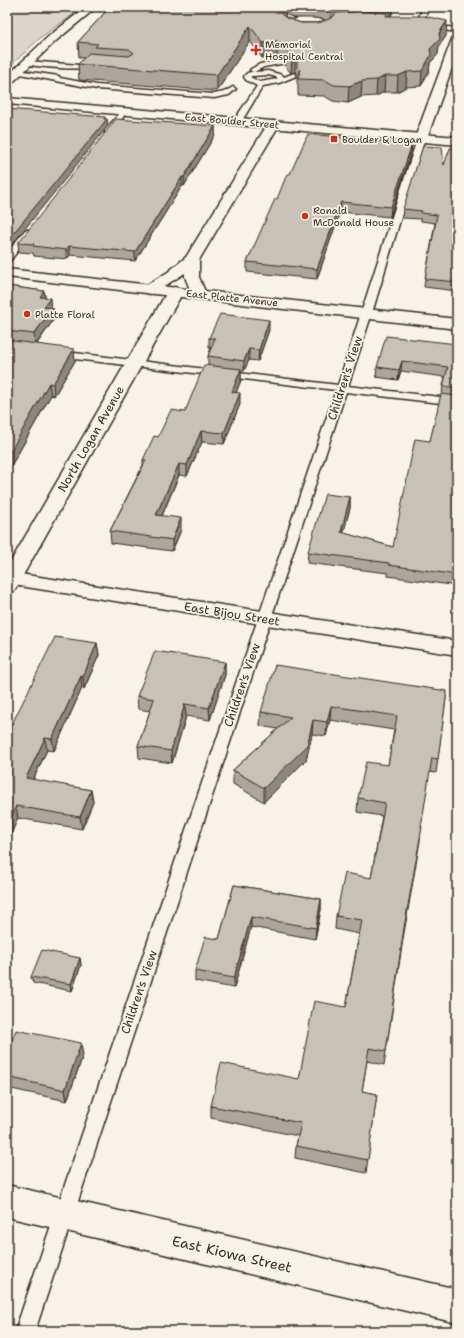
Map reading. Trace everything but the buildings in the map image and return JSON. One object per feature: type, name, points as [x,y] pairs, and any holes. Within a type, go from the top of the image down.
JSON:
[{"type":"street","points":[[7,82],[53,38],[92,7]]},
{"type":"street","name":"Children's View","points":[[421,138],[457,38]]},
{"type":"street","name":"East Boulder Street","points":[[7,102],[457,141]]},
{"type":"street","points":[[150,289],[173,275],[192,260],[273,125]]},
{"type":"street","points":[[192,260],[192,277],[198,294]]},
{"type":"street","name":"East Platte Avenue","points":[[7,273],[457,324]]},
{"type":"street","name":"North Logan Avenue","points":[[9,581],[175,292]]},
{"type":"street","name":"East Bijou Street","points":[[9,581],[457,648]]},
{"type":"street","name":"East Kiowa Street","points":[[7,1202],[457,1306]]},
{"type":"lane","points":[[418,26],[426,7]]},
{"type":"lane","points":[[286,19],[293,21],[314,20],[333,25],[327,32],[301,34],[285,30],[285,25],[293,21]]},
{"type":"lane","points":[[411,25],[457,30]]},
{"type":"lane","points":[[284,62],[262,65],[248,77],[250,81],[261,84],[274,83],[294,75]]},
{"type":"lane","points":[[27,63],[80,67],[90,65],[103,66]]},
{"type":"lane","points":[[17,72],[36,74],[38,77],[57,79],[97,87],[214,96],[223,95],[233,89]]},
{"type":"lane","points":[[250,74],[263,72],[273,73],[280,76],[281,80]]},
{"type":"lane","points":[[237,122],[261,84]]},
{"type":"lane","points":[[101,141],[124,112]]},
{"type":"lane","name":"Children's View","points":[[25,1331],[367,313],[421,138]]},
{"type":"lane","points":[[7,259],[33,226]]},
{"type":"lane","points":[[46,352],[457,402]]},
{"type":"path","points":[[33,7],[56,14]]},
{"type":"shaded area","points":[[7,7],[84,7],[41,37],[7,69]]},
{"type":"place","name":"Memorial Hospital Central","points":[[256,50]]},
{"type":"place","name":"Boulder & Logan","points":[[334,139]]},
{"type":"place","name":"Ronald McDonald House","points":[[305,216]]},
{"type":"place","name":"Platte Floral","points":[[27,314]]}]
